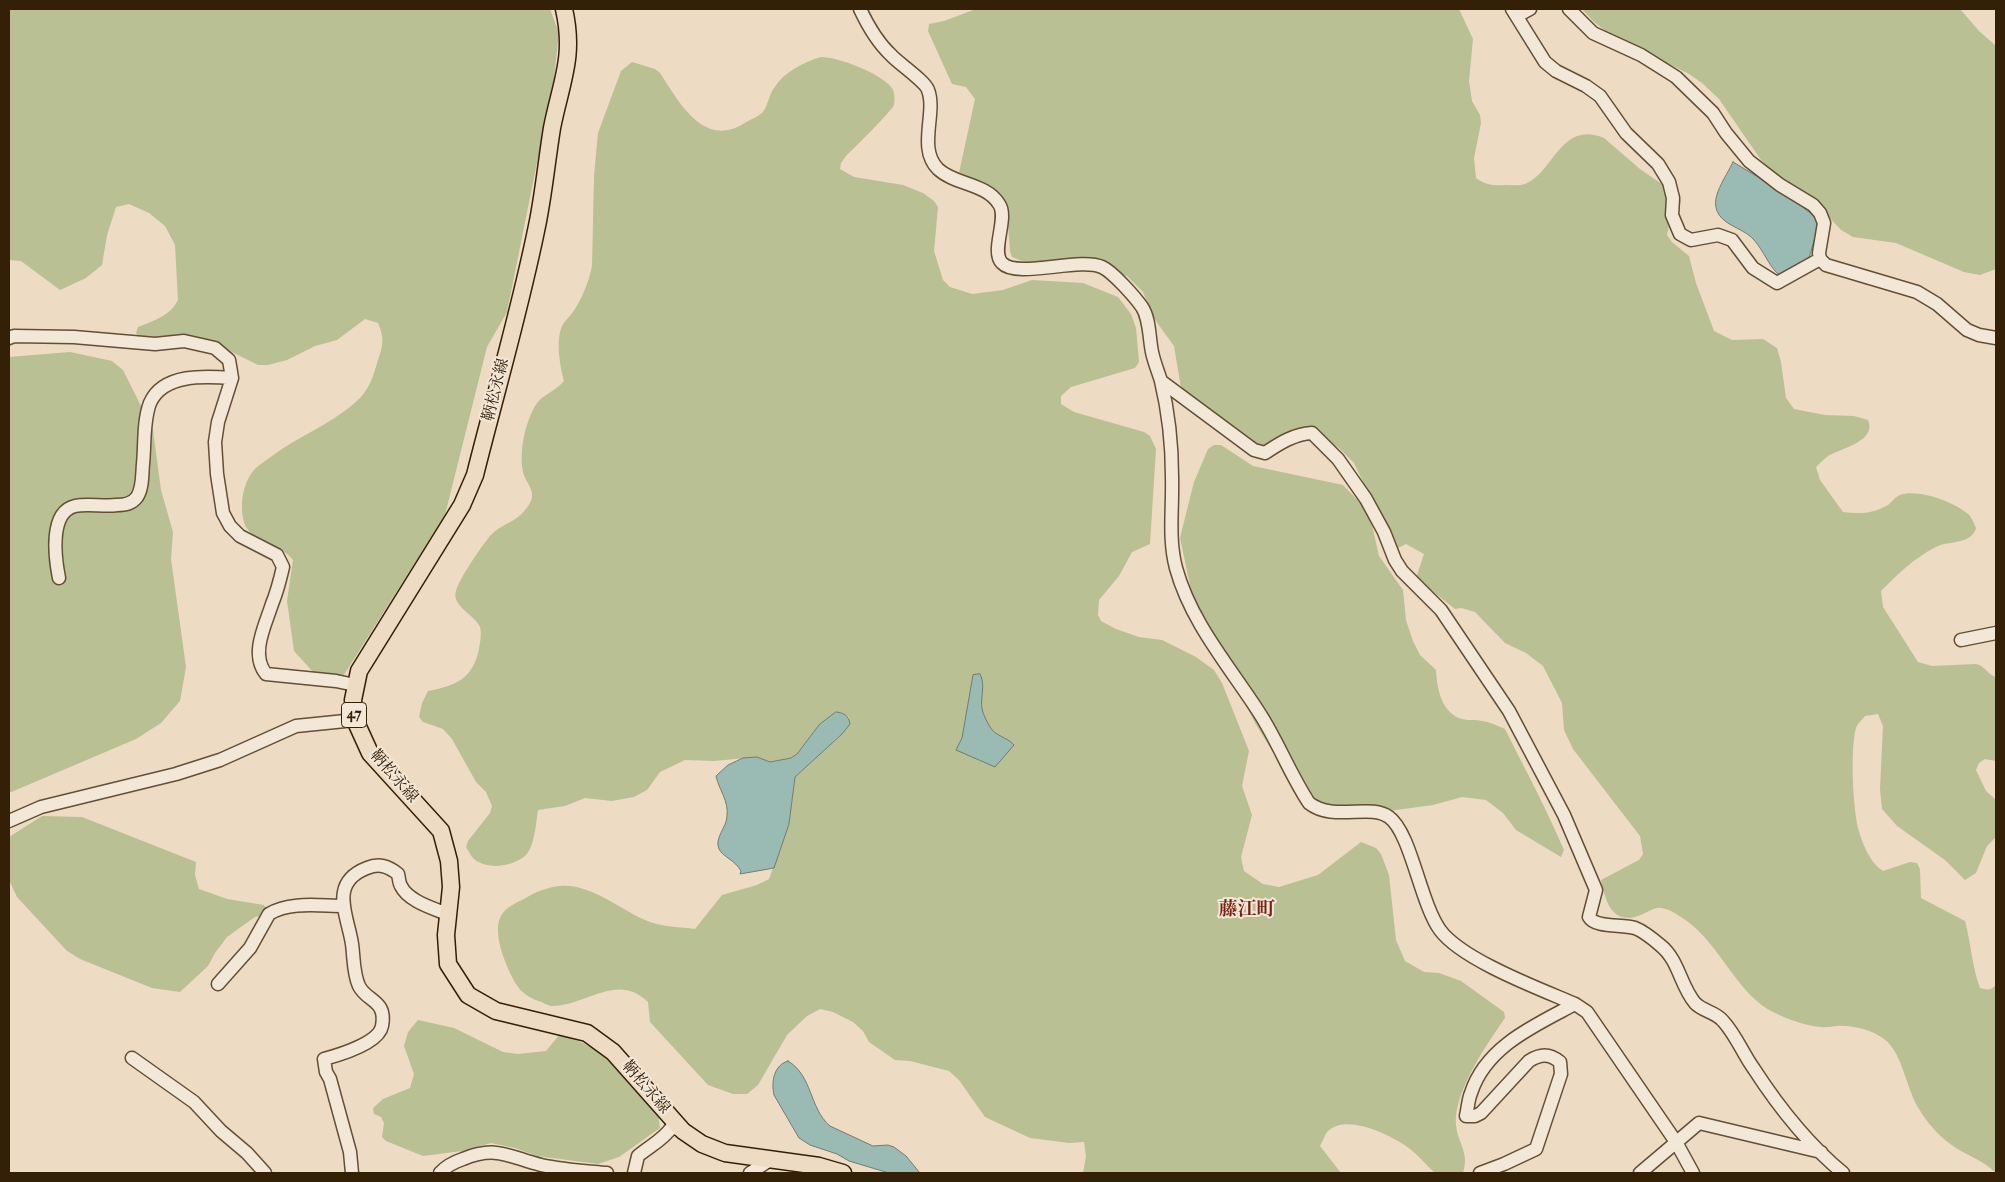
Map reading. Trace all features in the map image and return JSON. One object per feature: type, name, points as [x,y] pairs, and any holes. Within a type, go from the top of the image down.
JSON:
[{"type":"main road","name":"鞆松永線","points":[[564,9],[569,30],[568,63],[553,126],[538,220],[524,285],[475,475],[462,505],[359,671],[353,700],[355,720],[370,753],[441,831],[449,861],[451,887],[447,914],[448,964],[468,995],[496,1011],[587,1033],[613,1052],[683,1131],[702,1144],[726,1153],[819,1166],[843,1173]]},
{"type":"street","points":[[860,9],[868,27],[889,54],[928,89],[930,98],[928,148],[930,157],[938,169],[985,192],[998,202],[1002,209],[998,255],[1002,264],[1010,268],[1025,269],[1089,264],[1103,267],[1144,309],[1152,353],[1161,382],[1172,478],[1170,511],[1175,566],[1192,610],[1261,715],[1308,803],[1316,809],[1337,813],[1374,812],[1388,816],[1404,837],[1430,913],[1449,940],[1487,964],[1575,1004],[1586,1012],[1676,1142],[1693,1173]]},
{"type":"street","points":[[1530,9],[1514,13],[1545,62],[1556,71],[1586,86],[1600,96],[1626,133],[1658,164],[1668,182],[1673,198],[1672,215],[1680,234],[1691,240],[1718,235],[1732,240],[1753,268],[1777,282],[1820,259]]},
{"type":"street","points":[[1569,9],[1593,33],[1640,55],[1676,77],[1713,113],[1726,133],[1750,161],[1780,185],[1813,205],[1820,213],[1824,223],[1819,252],[1820,259],[1826,265],[1917,292],[1937,304],[1967,330],[1979,335],[1996,338]]},
{"type":"street","points":[[9,338],[14,336],[74,337],[155,344],[184,341],[215,348],[229,360],[232,378],[218,422],[215,442],[217,474],[223,513],[230,526],[240,536],[277,555],[283,567],[273,604],[260,637],[259,661],[262,669],[266,674],[336,681],[356,685]]},
{"type":"street","points":[[59,578],[56,544],[61,517],[70,508],[77,505],[103,507],[129,504],[138,496],[142,483],[148,414],[151,402],[162,389],[176,381],[195,376],[232,378]]},
{"type":"street","points":[[1161,382],[1254,450],[1264,452],[1285,440],[1303,433],[1312,433],[1338,459],[1366,499],[1402,571],[1441,610],[1510,711],[1564,815],[1596,890],[1589,917],[1591,921],[1596,924],[1637,928],[1661,945],[1676,963],[1688,992],[1696,1005],[1715,1014],[1724,1021],[1758,1076],[1792,1119],[1821,1152],[1843,1173]]},
{"type":"street","points":[[1961,640],[1996,633]]},
{"type":"street","points":[[9,821],[41,807],[176,774],[220,760],[296,726],[355,720]]},
{"type":"street","points":[[352,1173],[350,1152],[330,1079],[326,1072],[324,1059],[363,1044],[376,1035],[382,1028],[383,1015],[380,1007],[360,988],[355,976],[351,936],[345,920],[343,906],[345,891],[349,881],[362,870],[375,864],[389,867],[398,874],[400,886],[406,893],[424,904],[447,914]]},
{"type":"street","points":[[218,984],[250,948],[273,911],[287,906],[343,906]]},
{"type":"street","points":[[1480,1173],[1536,1149],[1560,1074],[1560,1062],[1554,1057],[1542,1054],[1534,1057],[1480,1113],[1475,1116],[1466,1116],[1471,1092],[1479,1075],[1489,1061],[1504,1046],[1529,1029],[1575,1004]]},
{"type":"street","points":[[132,1058],[194,1102],[265,1173]]},
{"type":"street","points":[[1640,1173],[1699,1123],[1821,1152]]},
{"type":"street","points":[[620,1173],[634,1172],[638,1156],[659,1140],[665,1138],[672,1127],[683,1131]]},
{"type":"street","points":[[440,1173],[453,1162],[477,1153],[493,1151],[554,1167],[607,1173]]},
{"type":"street","points":[[750,1173],[770,1160]]},
{"type":"green space","points":[[9,9],[550,9],[559,33],[554,78],[507,312],[487,347],[445,515],[342,678],[314,673],[294,651],[287,601],[293,560],[249,531],[243,518],[242,504],[244,489],[250,476],[258,466],[329,422],[361,397],[373,377],[382,347],[382,334],[378,323],[365,319],[337,340],[315,346],[287,360],[268,365],[258,365],[212,342],[140,339],[136,333],[138,327],[166,314],[175,306],[178,300],[175,245],[165,226],[149,213],[129,204],[116,207],[107,235],[102,265],[86,278],[60,290],[21,261],[9,260]]},
{"type":"green space","points":[[976,9],[1459,9],[1473,39],[1469,81],[1472,101],[1480,115],[1481,123],[1474,158],[1476,178],[1487,184],[1494,185],[1525,184],[1543,170],[1567,142],[1577,136],[1589,134],[1604,138],[1640,169],[1679,196],[1681,202],[1670,221],[1667,235],[1672,242],[1689,256],[1696,283],[1714,331],[1732,340],[1763,339],[1777,348],[1786,398],[1794,409],[1825,415],[1854,416],[1868,420],[1868,433],[1863,439],[1828,456],[1816,467],[1820,480],[1843,512],[1871,512],[1888,505],[1900,495],[1916,493],[1945,501],[1962,509],[1969,515],[1976,528],[1970,537],[1928,551],[1881,591],[1883,607],[1918,662],[1932,666],[1976,664],[1996,677],[1996,761],[1985,759],[1979,763],[1976,770],[1986,791],[1996,800],[1996,837],[1987,846],[1976,873],[1965,880],[1945,860],[1897,826],[1882,809],[1880,789],[1883,726],[1878,714],[1865,716],[1857,726],[1853,750],[1853,778],[1858,828],[1870,858],[1883,871],[1910,862],[1917,863],[1920,869],[1921,898],[1965,921],[1980,988],[1993,988],[1996,984],[1996,1173],[1985,1164],[1949,1143],[1929,1123],[1915,1101],[1896,1053],[1884,1039],[1874,1033],[1855,1027],[1824,1027],[1804,1024],[1775,1013],[1750,995],[1699,931],[1672,911],[1659,908],[1625,918],[1618,916],[1613,911],[1606,898],[1601,880],[1639,860],[1643,854],[1640,836],[1573,749],[1564,730],[1562,703],[1543,666],[1526,653],[1505,643],[1475,612],[1461,608],[1455,609],[1416,578],[1424,554],[1406,544],[1396,549],[1354,463],[1340,449],[1318,434],[1278,446],[1256,446],[1182,394],[1174,346],[1153,317],[1143,292],[1127,276],[1080,266],[1031,265],[1012,257],[1007,209],[981,183],[959,173],[975,99],[966,87],[952,84],[928,31],[929,24],[944,21]]},
{"type":"green space","points":[[1582,9],[1960,9],[1979,31],[1996,46],[1996,269],[1980,275],[1964,272],[1896,243],[1853,237],[1841,230],[1826,214],[1786,184],[1761,160],[1719,99],[1702,83],[1689,74],[1611,35],[1594,22]]},
{"type":"green space","points":[[821,57],[838,60],[868,71],[886,82],[892,89],[894,105],[846,156],[841,163],[840,169],[854,177],[903,185],[923,193],[934,201],[938,207],[934,251],[943,280],[950,287],[972,294],[1003,290],[1032,280],[1083,283],[1118,297],[1131,314],[1136,328],[1139,362],[1135,368],[1071,387],[1061,396],[1061,404],[1074,412],[1144,432],[1150,436],[1156,449],[1150,544],[1132,552],[1119,576],[1099,600],[1098,615],[1101,621],[1116,629],[1139,637],[1162,640],[1196,657],[1214,670],[1222,683],[1249,751],[1242,786],[1252,815],[1241,857],[1244,871],[1263,884],[1279,887],[1318,875],[1361,842],[1376,848],[1381,854],[1389,875],[1396,940],[1405,961],[1424,972],[1439,973],[1461,981],[1504,1012],[1505,1018],[1473,1069],[1460,1098],[1456,1125],[1465,1159],[1463,1173],[1435,1173],[1412,1150],[1396,1140],[1376,1130],[1344,1124],[1334,1127],[1327,1132],[1320,1146],[1341,1173],[1083,1173],[1086,1156],[1084,1142],[1069,1143],[1030,1138],[985,1117],[959,1080],[949,1071],[910,1061],[895,1060],[869,1042],[863,1031],[853,1022],[833,1012],[820,1009],[807,1016],[787,1035],[758,1085],[747,1094],[733,1094],[708,1085],[650,1022],[648,1002],[636,994],[625,990],[613,990],[578,1001],[552,1006],[528,996],[516,983],[500,947],[498,924],[504,911],[539,891],[560,886],[574,886],[600,895],[650,922],[695,929],[722,895],[757,885],[769,879],[789,824],[795,777],[842,734],[849,717],[843,713],[836,712],[819,725],[797,754],[791,758],[770,762],[757,757],[714,761],[685,760],[660,772],[647,790],[634,797],[612,801],[585,798],[565,806],[538,810],[535,833],[526,855],[507,865],[491,866],[472,857],[466,847],[468,841],[490,813],[492,806],[486,792],[476,782],[452,739],[443,729],[423,722],[419,717],[422,703],[428,691],[447,687],[461,679],[472,668],[476,659],[481,629],[457,601],[455,596],[458,585],[478,552],[492,534],[521,514],[532,499],[531,491],[523,472],[524,438],[528,421],[535,406],[564,381],[560,360],[559,337],[563,324],[573,312],[582,296],[591,272],[594,176],[598,133],[621,71],[632,62],[655,69],[660,73],[675,97],[694,118],[704,126],[716,130],[729,130],[763,112],[774,88],[789,72]]},
{"type":"green space","points":[[70,352],[112,361],[123,370],[153,430],[161,490],[173,532],[171,559],[186,667],[180,701],[161,723],[136,739],[9,793],[9,357]]},
{"type":"green space","points":[[1214,445],[1221,445],[1253,466],[1343,485],[1369,512],[1379,556],[1403,590],[1406,620],[1413,641],[1420,655],[1436,670],[1441,699],[1455,716],[1462,719],[1494,724],[1505,729],[1564,850],[1561,857],[1516,830],[1503,813],[1486,800],[1462,797],[1433,805],[1360,815],[1345,812],[1312,798],[1299,790],[1284,775],[1279,762],[1255,723],[1194,604],[1180,538],[1194,482],[1208,449]]},
{"type":"green space","points":[[42,816],[82,817],[196,862],[195,875],[199,889],[227,899],[264,905],[269,915],[255,917],[227,937],[208,966],[180,992],[152,988],[80,959],[67,951],[17,897],[9,880],[9,837]]},
{"type":"green space","points":[[418,1020],[454,1028],[503,1052],[518,1054],[546,1051],[560,1034],[583,1043],[611,1059],[657,1106],[660,1128],[619,1157],[598,1164],[537,1156],[515,1148],[491,1143],[462,1151],[423,1156],[386,1141],[382,1137],[384,1123],[381,1117],[374,1114],[373,1108],[383,1099],[410,1088],[414,1074],[404,1046],[408,1032]]},
{"type":"water","points":[[1733,162],[1783,192],[1818,219],[1809,258],[1779,275],[1752,238],[1722,218],[1717,211],[1717,196]]},
{"type":"water","points":[[980,674],[983,682],[982,709],[985,718],[992,730],[1014,745],[995,767],[956,750],[962,738],[973,675]]},
{"type":"water","points":[[836,712],[846,715],[850,724],[842,734],[795,777],[789,824],[774,868],[740,874],[741,871],[736,864],[721,852],[718,845],[727,811],[716,776],[728,765],[743,758],[757,757],[770,762],[791,758],[797,754],[819,725]]},
{"type":"water","points":[[788,1061],[802,1075],[818,1110],[830,1126],[873,1146],[888,1145],[894,1147],[906,1156],[920,1173],[889,1173],[849,1161],[837,1154],[810,1145],[799,1138],[774,1095],[773,1090],[773,1079],[779,1066]]},
{"type":"district","name":"藤江町","points":[[1247,911]]}]
